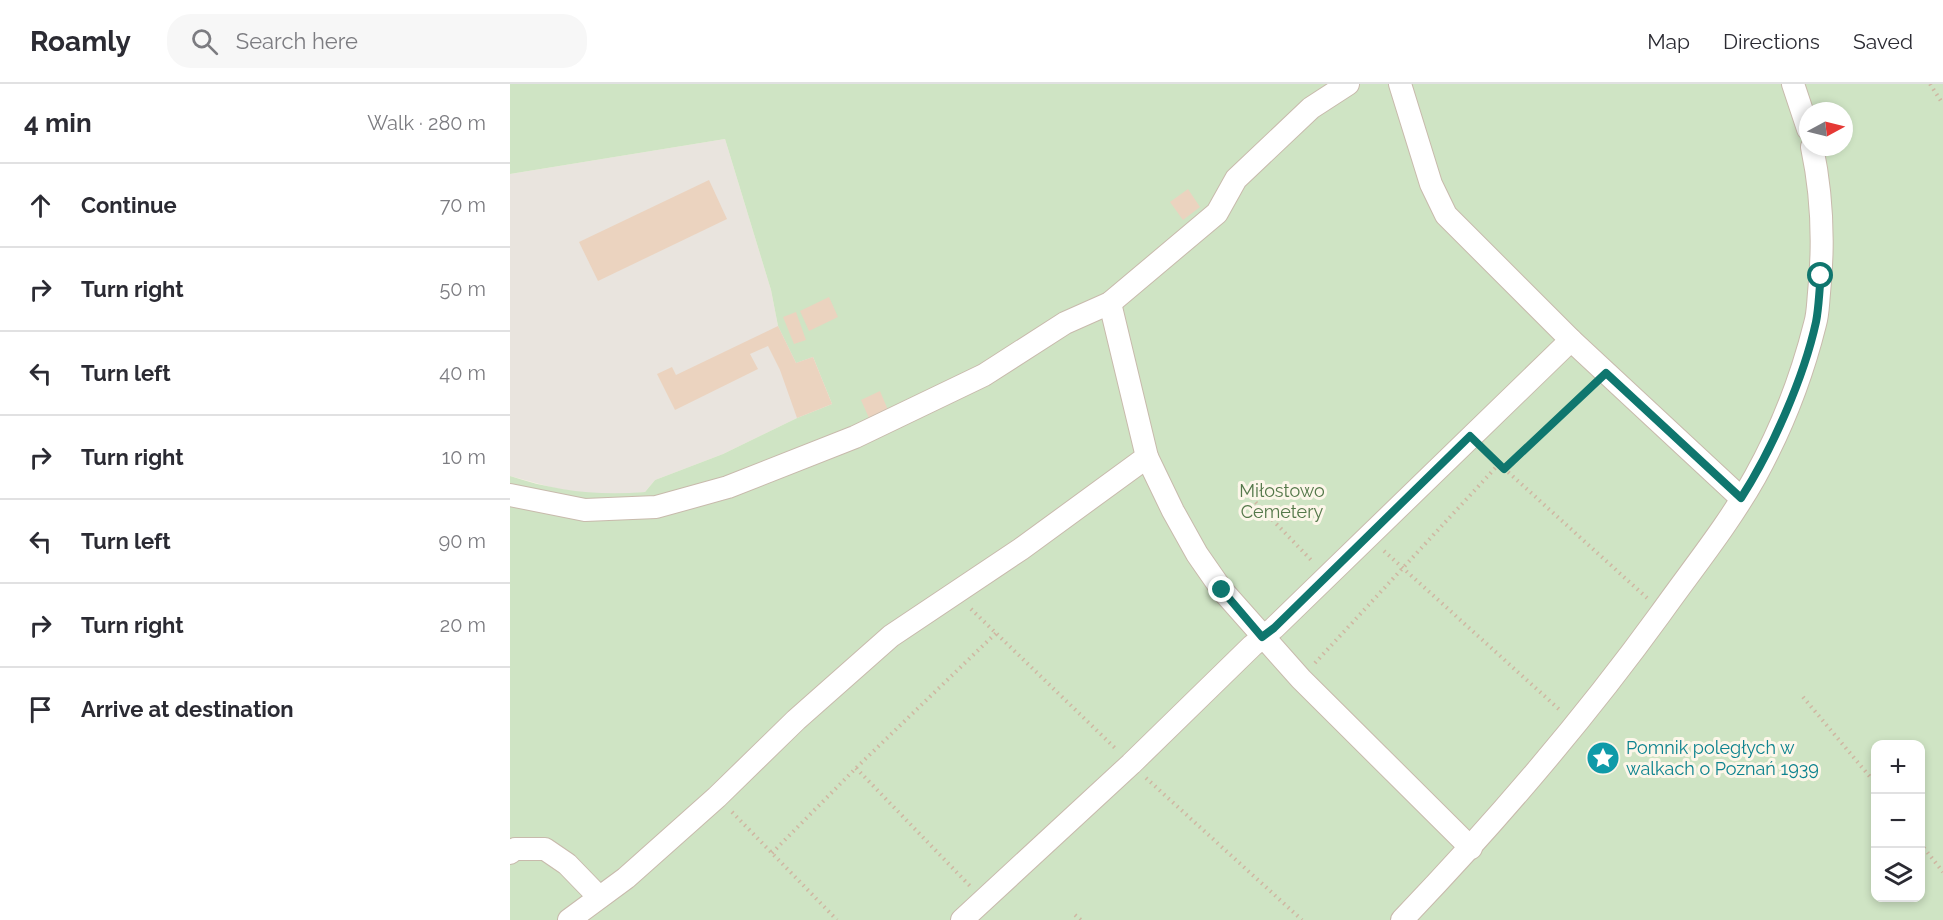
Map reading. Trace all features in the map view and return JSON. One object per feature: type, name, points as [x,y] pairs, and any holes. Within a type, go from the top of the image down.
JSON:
[{"type":"street","points":[[510,495],[585,510],[656,507],[728,487],[855,437],[984,375],[1065,323],[1110,303],[1217,213],[1236,179],[1311,108],[1348,84]]},
{"type":"street","points":[[1400,84],[1431,183],[1446,215],[1570,340],[1741,498]]},
{"type":"street","points":[[1793,84],[1799,102]]},
{"type":"street","points":[[1402,920],[1472,848],[1615,677],[1755,476],[1781,422],[1802,370],[1816,322],[1822,237],[1820,198],[1813,156]]},
{"type":"street","points":[[1110,303],[1147,457],[1173,512],[1197,554],[1222,590],[1301,679],[1472,848]]},
{"type":"street","points":[[962,920],[1274,628],[1570,340]]},
{"type":"street","points":[[569,920],[627,878],[717,797],[796,720],[891,636],[1021,549],[1147,457]]},
{"type":"street","points":[[510,853],[515,849],[545,849],[567,864],[599,897]]},
{"type":"path","points":[[1930,84],[1943,104]]},
{"type":"path","points":[[1504,469],[1606,373]]},
{"type":"path","points":[[1470,436],[1662,612]]},
{"type":"path","points":[[1301,679],[1499,464]]},
{"type":"path","points":[[1239,485],[1313,562],[1321,554]]},
{"type":"path","points":[[1368,535],[1576,724]]},
{"type":"path","points":[[772,853],[996,633]]},
{"type":"path","points":[[1803,697],[1871,779]]},
{"type":"path","points":[[856,768],[984,901]]},
{"type":"path","points":[[717,797],[837,920]]},
{"type":"path","points":[[1924,848],[1943,872]]},
{"type":"path","points":[[1075,915],[1081,920]]},
{"type":"shaded area","points":[[725,139],[771,290],[778,326],[813,357],[832,404],[797,418],[723,454],[655,480],[645,492],[614,495],[584,493],[554,488],[510,476],[510,174]]},
{"type":"green space","name":"Miłostowo Cemetery","points":[[510,84],[1943,84],[1943,920],[510,920],[510,476],[577,491],[645,492],[655,480],[723,454],[797,418],[832,404],[813,357],[796,363],[778,326],[771,290],[725,139],[510,174]]},
{"type":"building","points":[[709,180],[727,219],[598,281],[579,242]]},
{"type":"building","points":[[1188,189],[1200,207],[1183,220],[1170,202]]},
{"type":"building","points":[[829,297],[838,317],[809,331],[800,311]]},
{"type":"building","points":[[796,312],[806,340],[794,344],[783,317]]},
{"type":"building","points":[[778,326],[796,363],[813,357],[832,404],[797,418],[780,370],[768,346],[750,354],[758,369],[675,410],[657,374],[672,367],[676,375]]},
{"type":"building","points":[[880,391],[888,410],[869,418],[861,400]]},
{"type":"place","name":"Pomnik poległych w walkach o Poznań 1939","points":[[1603,758]]},
{"type":"route","points":[[1222,590],[1262,637],[1274,628],[1470,436],[1504,469],[1606,373],[1741,498],[1755,476],[1781,422],[1802,370],[1816,322],[1821,276]]}]
